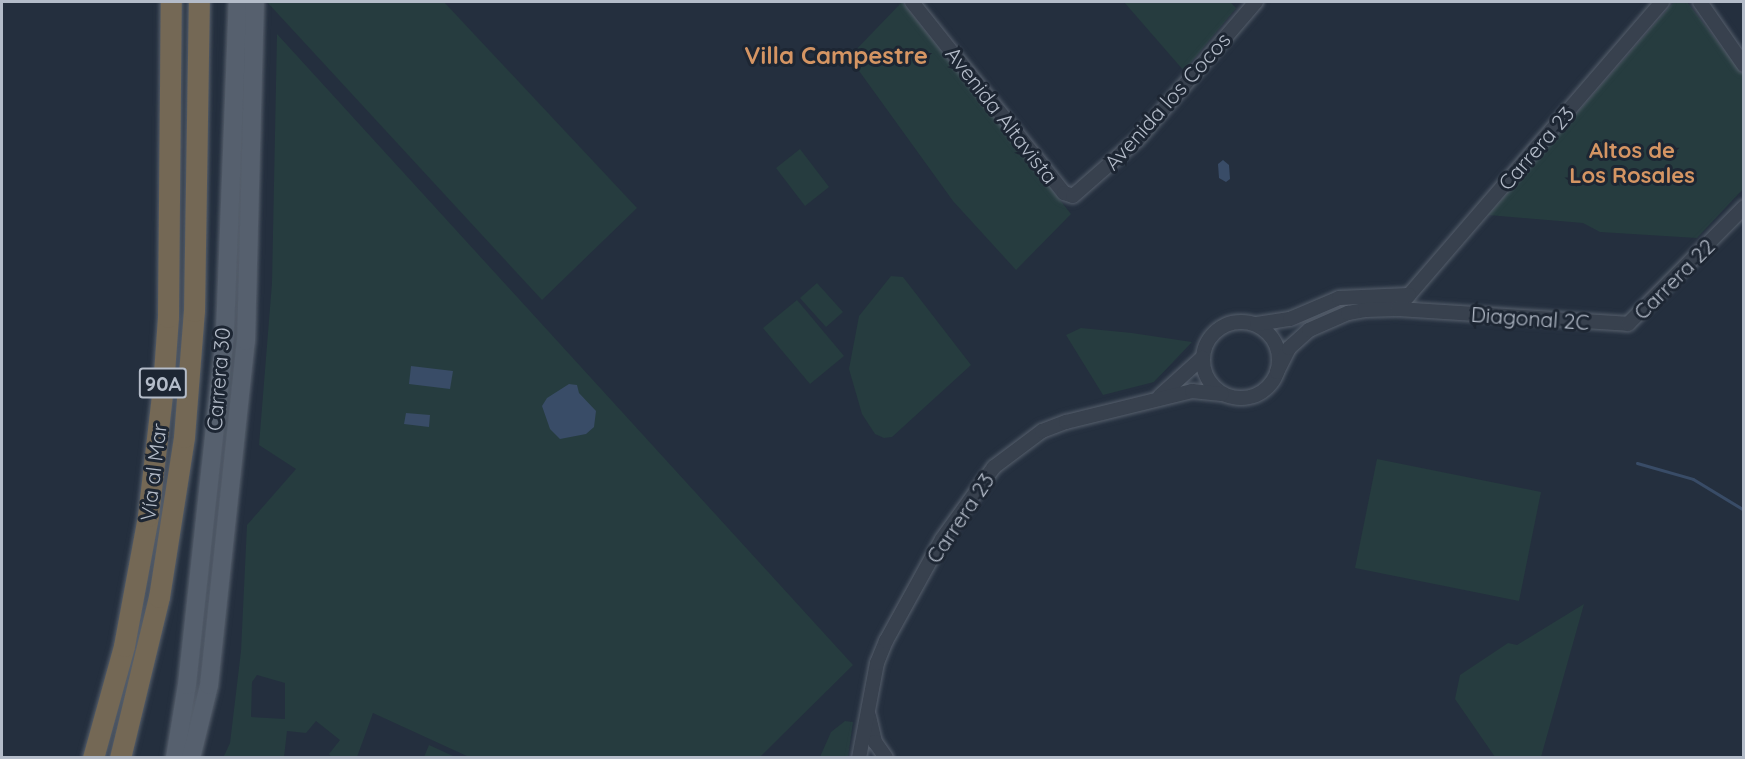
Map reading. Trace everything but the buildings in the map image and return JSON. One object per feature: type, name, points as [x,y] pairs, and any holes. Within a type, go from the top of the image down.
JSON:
[{"type":"highway","name":"Vía al Mar","points":[[93,758],[124,646],[148,516],[163,387],[168,317],[171,2]]},
{"type":"highway","name":"Vía al Mar","points":[[120,758],[159,597],[184,437],[194,311],[199,2]]},
{"type":"main road","name":"Carrera 30","points":[[175,758],[187,685],[225,333],[238,2]]},
{"type":"main road","name":"Carrera 30","points":[[191,758],[209,685],[246,341],[255,2]]},
{"type":"main road","points":[[167,758],[187,685]]},
{"type":"main road","points":[[204,758],[209,685]]},
{"type":"street","name":"Avenida Altavista","points":[[912,2],[1064,193],[1073,196]]},
{"type":"street","name":"Avenida los Cocos","points":[[1073,196],[1138,139],[1256,2]]},
{"type":"street","name":"Carrera 23","points":[[1397,309],[1662,2]]},
{"type":"street","points":[[1700,2],[1743,64]]},
{"type":"street","name":"Carrera 22","points":[[1628,324],[1743,207]]},
{"type":"street","points":[[1397,309],[1348,313],[1323,323],[1289,348],[1277,372],[1261,393],[1249,398],[1222,394],[1207,379],[1202,358],[1208,340],[1221,327],[1238,321],[1257,324],[1290,319],[1339,298],[1409,294],[1432,311]]},
{"type":"street","name":"Diagonal 2C","points":[[1397,309],[1628,324]]},
{"type":"street","points":[[1257,324],[1273,339],[1279,361],[1277,372]]},
{"type":"street","name":"Carrera 23","points":[[1158,397],[1202,358]]},
{"type":"street","name":"Carrera 23","points":[[860,758],[866,716],[886,641],[942,539],[994,467],[1042,431],[1158,397],[1192,391],[1222,394]]},
{"type":"street","name":"Carrera 23","points":[[870,701],[872,734],[886,758]]},
{"type":"green space","points":[[267,2],[444,2],[637,208],[542,300]]},
{"type":"green space","points":[[902,2],[1071,214],[1016,270],[953,201],[849,57]]},
{"type":"green space","points":[[1124,2],[1230,2],[1236,8],[1184,71]]},
{"type":"green space","points":[[1674,2],[1687,2],[1743,75],[1743,189],[1697,238],[1600,232],[1583,223],[1488,215]]},
{"type":"green space","points":[[277,34],[853,665],[760,757],[469,757],[373,713],[357,757],[331,757],[329,754],[340,740],[316,721],[306,733],[287,731],[284,757],[223,758],[230,743],[241,651],[247,525],[296,469],[259,445],[272,283]],"holes":[[[257,675],[285,683],[285,719],[251,717],[252,682]]]},
{"type":"green space","points":[[800,149],[829,187],[805,206],[776,168]]},
{"type":"green space","points":[[891,276],[903,277],[971,365],[892,437],[884,438],[875,434],[862,414],[849,369],[859,316]]},
{"type":"green space","points":[[817,283],[843,312],[826,327],[800,298]]},
{"type":"green space","points":[[797,300],[844,356],[810,384],[763,328]]},
{"type":"green space","points":[[1081,328],[1192,342],[1154,382],[1103,395],[1066,335]]},
{"type":"green space","points":[[1377,459],[1541,492],[1519,601],[1355,568]]},
{"type":"green space","points":[[1584,604],[1541,757],[1495,757],[1455,699],[1460,675],[1508,643],[1517,645]]},
{"type":"green space","points":[[845,721],[853,722],[848,757],[820,757],[831,732]]},
{"type":"green space","points":[[429,745],[453,756],[453,757],[424,757]]},
{"type":"water","points":[[1223,160],[1229,165],[1230,179],[1226,182],[1219,178],[1218,164]]},
{"type":"water","points":[[411,366],[453,371],[450,389],[409,384]]},
{"type":"water","points":[[569,384],[577,385],[579,393],[596,411],[594,427],[586,434],[560,439],[550,429],[542,406],[547,398]]},
{"type":"water","points":[[406,413],[430,415],[429,427],[404,424]]},
{"type":"waterway","points":[[1637,463],[1693,479],[1744,510]]},
{"type":"district","name":"Villa Campestre","points":[[836,56]]},
{"type":"district","name":"Altos de Los Rosales","points":[[1632,162]]}]
